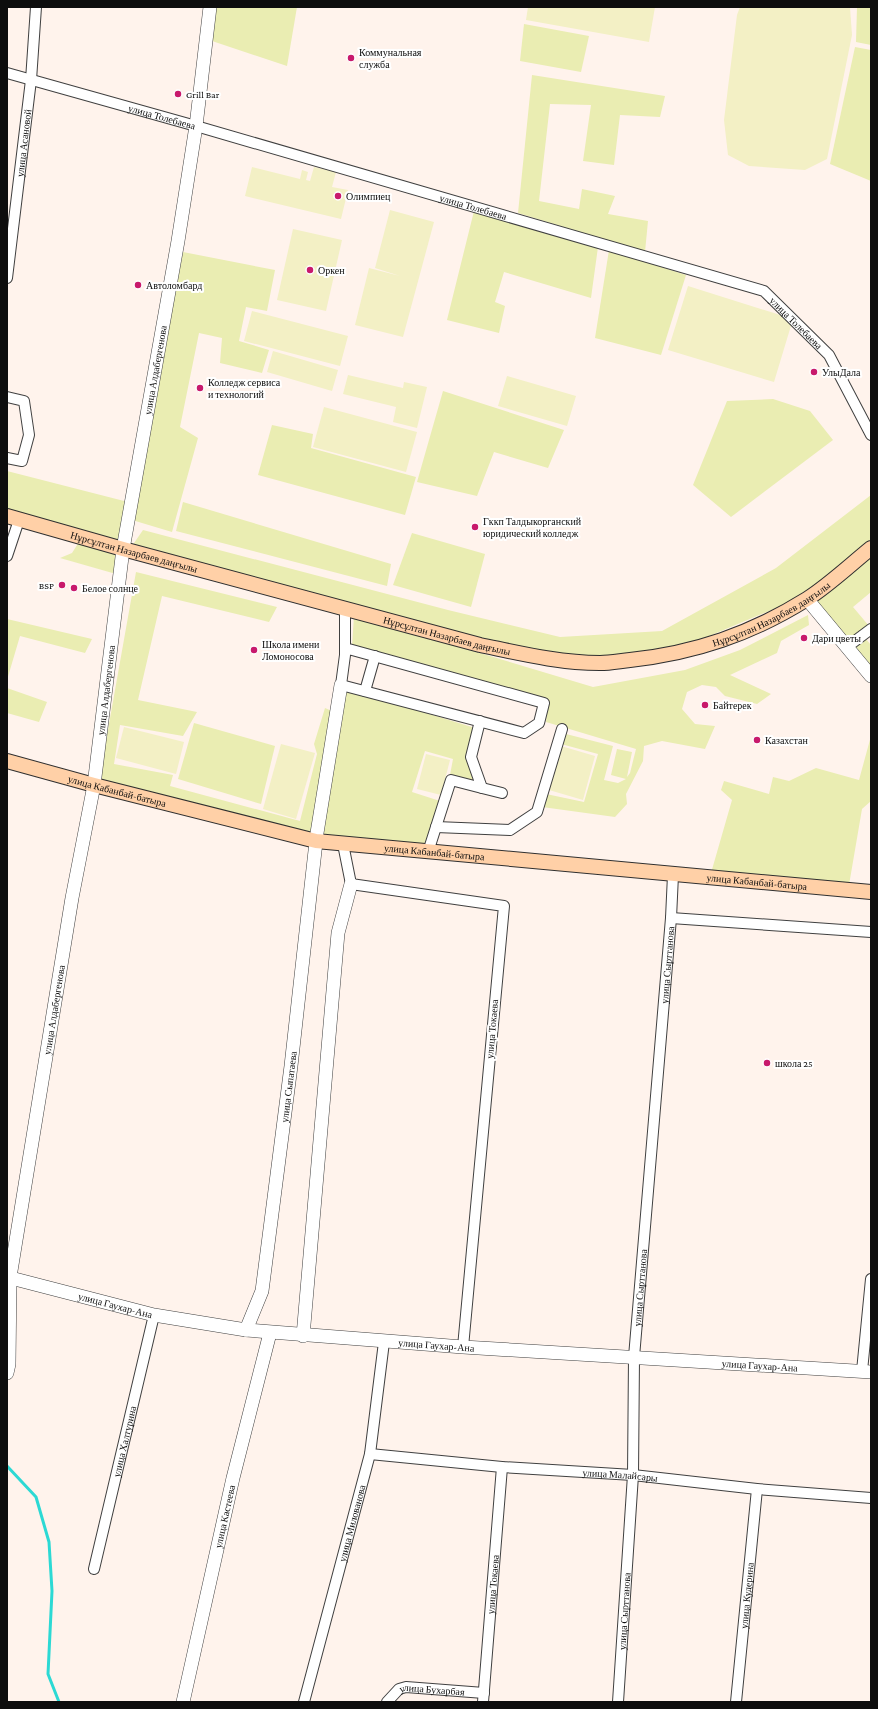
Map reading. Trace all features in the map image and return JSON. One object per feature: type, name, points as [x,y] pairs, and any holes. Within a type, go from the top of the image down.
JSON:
[{"type":"main road","name":"Нұрсұлтан Назарбаев даңғылы","points":[[13,518],[480,645],[564,661],[601,663],[643,659],[690,651],[716,644],[762,624],[807,599],[871,548]]},
{"type":"main road","name":"улица Кабанбай-батыра","points":[[7,761],[94,785],[316,841],[871,892]]},
{"type":"street","name":"улица Асановой","points":[[7,278],[31,80],[36,7]]},
{"type":"street","name":"улица Алдабергенова","points":[[7,1372],[9,1364],[8,1277],[72,898],[94,785],[123,549],[178,241],[196,126],[210,7]]},
{"type":"street","name":"улица Толебаева","points":[[7,73],[764,290],[829,355],[871,435]]},
{"type":"street","points":[[7,397],[24,401],[29,435],[22,462],[7,458]]},
{"type":"street","points":[[7,556],[13,518]]},
{"type":"street","points":[[807,599],[871,676]]},
{"type":"street","points":[[345,609],[345,648],[341,685],[524,733],[539,723],[544,702],[345,648]]},
{"type":"street","points":[[847,647],[871,630]]},
{"type":"street","points":[[365,691],[375,656]]},
{"type":"street","name":"улица Сыпатаева","points":[[246,1330],[262,1291],[291,1066],[316,841],[341,685]]},
{"type":"street","points":[[480,722],[471,757],[482,788]]},
{"type":"street","points":[[436,827],[510,830],[537,812],[562,729]]},
{"type":"street","points":[[428,852],[451,780],[502,793]]},
{"type":"street","points":[[302,1336],[338,933],[351,884],[343,844]]},
{"type":"street","name":"улица Сырттанова","points":[[618,1702],[633,1475],[634,1358],[671,918],[673,875]]},
{"type":"street","name":"улица Токаева","points":[[351,884],[504,906],[463,1348]]},
{"type":"street","points":[[671,918],[871,932]]},
{"type":"street","name":"улица Гаухар-Ана","points":[[8,1277],[154,1315],[270,1333],[463,1348],[866,1371]]},
{"type":"street","points":[[866,1371],[871,1279]]},
{"type":"street","name":"улица Халтурина","points":[[94,1568],[154,1315]]},
{"type":"street","name":"улица Кастеева","points":[[183,1702],[233,1478],[270,1333]]},
{"type":"street","name":"улица Милованова","points":[[304,1702],[370,1454],[384,1342]]},
{"type":"street","name":"улица Малайсары","points":[[370,1454],[502,1467],[633,1475],[757,1489],[871,1498]]},
{"type":"street","name":"улица Токаева","points":[[483,1698],[502,1467]]},
{"type":"street","name":"улица Кудерина","points":[[736,1702],[757,1489]]},
{"type":"street","name":"улица Бухарбая","points":[[388,1702],[399,1689],[406,1687],[483,1698]]},
{"type":"green space","points":[[216,7],[297,7],[287,66],[212,41]]},
{"type":"green space","points":[[857,7],[871,7],[871,45],[856,42]]},
{"type":"green space","points":[[524,24],[589,36],[581,72],[520,61]]},
{"type":"green space","points":[[855,47],[871,50],[871,181],[830,164]]},
{"type":"green space","points":[[532,75],[665,96],[660,117],[620,115],[614,165],[583,161],[591,105],[550,104],[539,201],[579,209],[582,189],[615,196],[608,214],[648,221],[645,252],[518,213]]},
{"type":"green space","points":[[474,211],[598,247],[591,298],[504,272],[495,302],[505,306],[499,333],[447,320]]},
{"type":"green space","points":[[609,250],[686,275],[661,355],[595,338]]},
{"type":"green space","points":[[183,252],[275,270],[267,311],[246,307],[239,341],[269,350],[262,373],[220,363],[222,338],[199,333],[180,427],[198,438],[172,532],[132,520]]},
{"type":"green space","points":[[443,391],[564,430],[548,468],[494,452],[477,496],[417,482]]},
{"type":"green space","points":[[773,399],[810,411],[833,440],[731,517],[693,485],[727,401]]},
{"type":"green space","points":[[272,425],[313,434],[311,448],[416,477],[405,515],[258,475]]},
{"type":"green space","points":[[7,471],[128,502],[120,542],[7,512]]},
{"type":"green space","points":[[871,495],[871,539],[800,598],[695,642],[604,658],[495,648],[132,546],[143,530],[448,610],[560,637],[662,631],[776,568]]},
{"type":"green space","points":[[183,502],[391,564],[387,586],[176,531]]},
{"type":"green space","points":[[412,533],[485,554],[471,607],[393,585]]},
{"type":"green space","points":[[79,542],[120,552],[116,574],[60,558],[72,553]]},
{"type":"green space","points":[[871,550],[871,592],[853,607],[869,626],[848,643],[811,599]]},
{"type":"green space","points":[[136,572],[277,607],[269,622],[162,596],[138,700],[197,712],[183,736],[120,725],[114,764],[173,775],[170,786],[300,821],[317,754],[314,744],[325,708],[332,711],[311,835],[99,780]]},
{"type":"green space","points":[[354,615],[593,687],[685,670],[740,650],[808,615],[809,625],[781,641],[777,653],[730,675],[771,694],[757,704],[725,696],[716,687],[702,685],[687,692],[682,709],[695,724],[715,726],[705,749],[662,741],[644,746],[643,761],[626,794],[627,804],[615,817],[542,807],[546,794],[584,802],[598,754],[561,744],[566,734],[613,746],[604,780],[618,783],[626,779],[611,775],[617,749],[632,752],[627,777],[630,773],[636,749],[546,722],[548,701],[352,647]]},
{"type":"green space","points":[[7,619],[92,639],[85,653],[20,636],[7,680]]},
{"type":"green space","points":[[865,638],[871,645],[871,670],[852,646]]},
{"type":"green space","points":[[7,688],[47,702],[39,722],[7,713]]},
{"type":"green space","points":[[345,688],[475,728],[468,757],[474,782],[450,775],[453,759],[425,751],[412,792],[440,801],[426,849],[320,836]]},
{"type":"green space","points":[[194,723],[275,746],[261,804],[178,779]]},
{"type":"green space","points":[[871,736],[871,801],[862,809],[849,885],[711,873],[732,800],[721,790],[724,781],[769,794],[773,777],[789,781],[816,768],[859,780]]},
{"type":"shaded area","points":[[528,7],[655,7],[649,42],[526,20]]},
{"type":"shaded area","points":[[740,7],[850,7],[852,35],[827,159],[805,170],[749,166],[728,155],[724,120],[737,15]]},
{"type":"shaded area","points":[[252,167],[300,179],[302,170],[308,172],[306,180],[310,181],[314,167],[336,172],[332,187],[348,190],[341,219],[245,196]]},
{"type":"shaded area","points":[[390,210],[434,222],[403,337],[355,325],[369,268],[400,276],[375,268]]},
{"type":"shaded area","name":"Оркен","points":[[293,229],[342,240],[326,311],[277,300]]},
{"type":"shaded area","points":[[688,286],[793,319],[774,382],[668,350]]},
{"type":"shaded area","points":[[252,311],[348,336],[340,366],[244,341]]},
{"type":"shaded area","points":[[273,351],[338,370],[332,391],[267,372]]},
{"type":"shaded area","points":[[348,375],[403,388],[404,382],[427,387],[417,428],[393,422],[396,407],[343,394]]},
{"type":"shaded area","points":[[507,376],[576,396],[567,426],[498,406]]},
{"type":"shaded area","points":[[324,407],[417,432],[406,472],[313,447]]},
{"type":"shaded area","points":[[124,727],[184,742],[176,774],[116,758]]},
{"type":"shaded area","points":[[281,744],[315,753],[296,819],[263,809]]},
{"type":"shaded area","points":[[561,746],[595,756],[583,800],[549,790]]},
{"type":"shaded area","points":[[426,754],[450,760],[441,795],[417,789]]},
{"type":"waterway","points":[[7,1466],[36,1497],[49,1542],[52,1591],[48,1674],[59,1702]]},
{"type":"place","name":"Коммунальная служба","points":[[351,58]]},
{"type":"place","name":"Grill Bar","points":[[178,94]]},
{"type":"place","name":"Олимпиец","points":[[338,196]]},
{"type":"place","name":"Оркен","points":[[310,270]]},
{"type":"place","name":"Автоломбард","points":[[138,285]]},
{"type":"place","name":"УлыДала","points":[[814,372]]},
{"type":"place","name":"Колледж сервиса и технологий","points":[[200,388]]},
{"type":"place","name":"Гккп Талдыкорганский юридический колледж","points":[[475,527]]},
{"type":"place","name":"BSP","points":[[62,585]]},
{"type":"place","name":"Белое солнце","points":[[74,588]]},
{"type":"place","name":"Дари цветы","points":[[804,638]]},
{"type":"place","name":"Школа имени Ломоносова","points":[[254,650]]},
{"type":"place","name":"Байтерек","points":[[705,705]]},
{"type":"place","name":"Казахстан","points":[[757,740]]},
{"type":"place","name":"школа 25","points":[[767,1063]]}]
